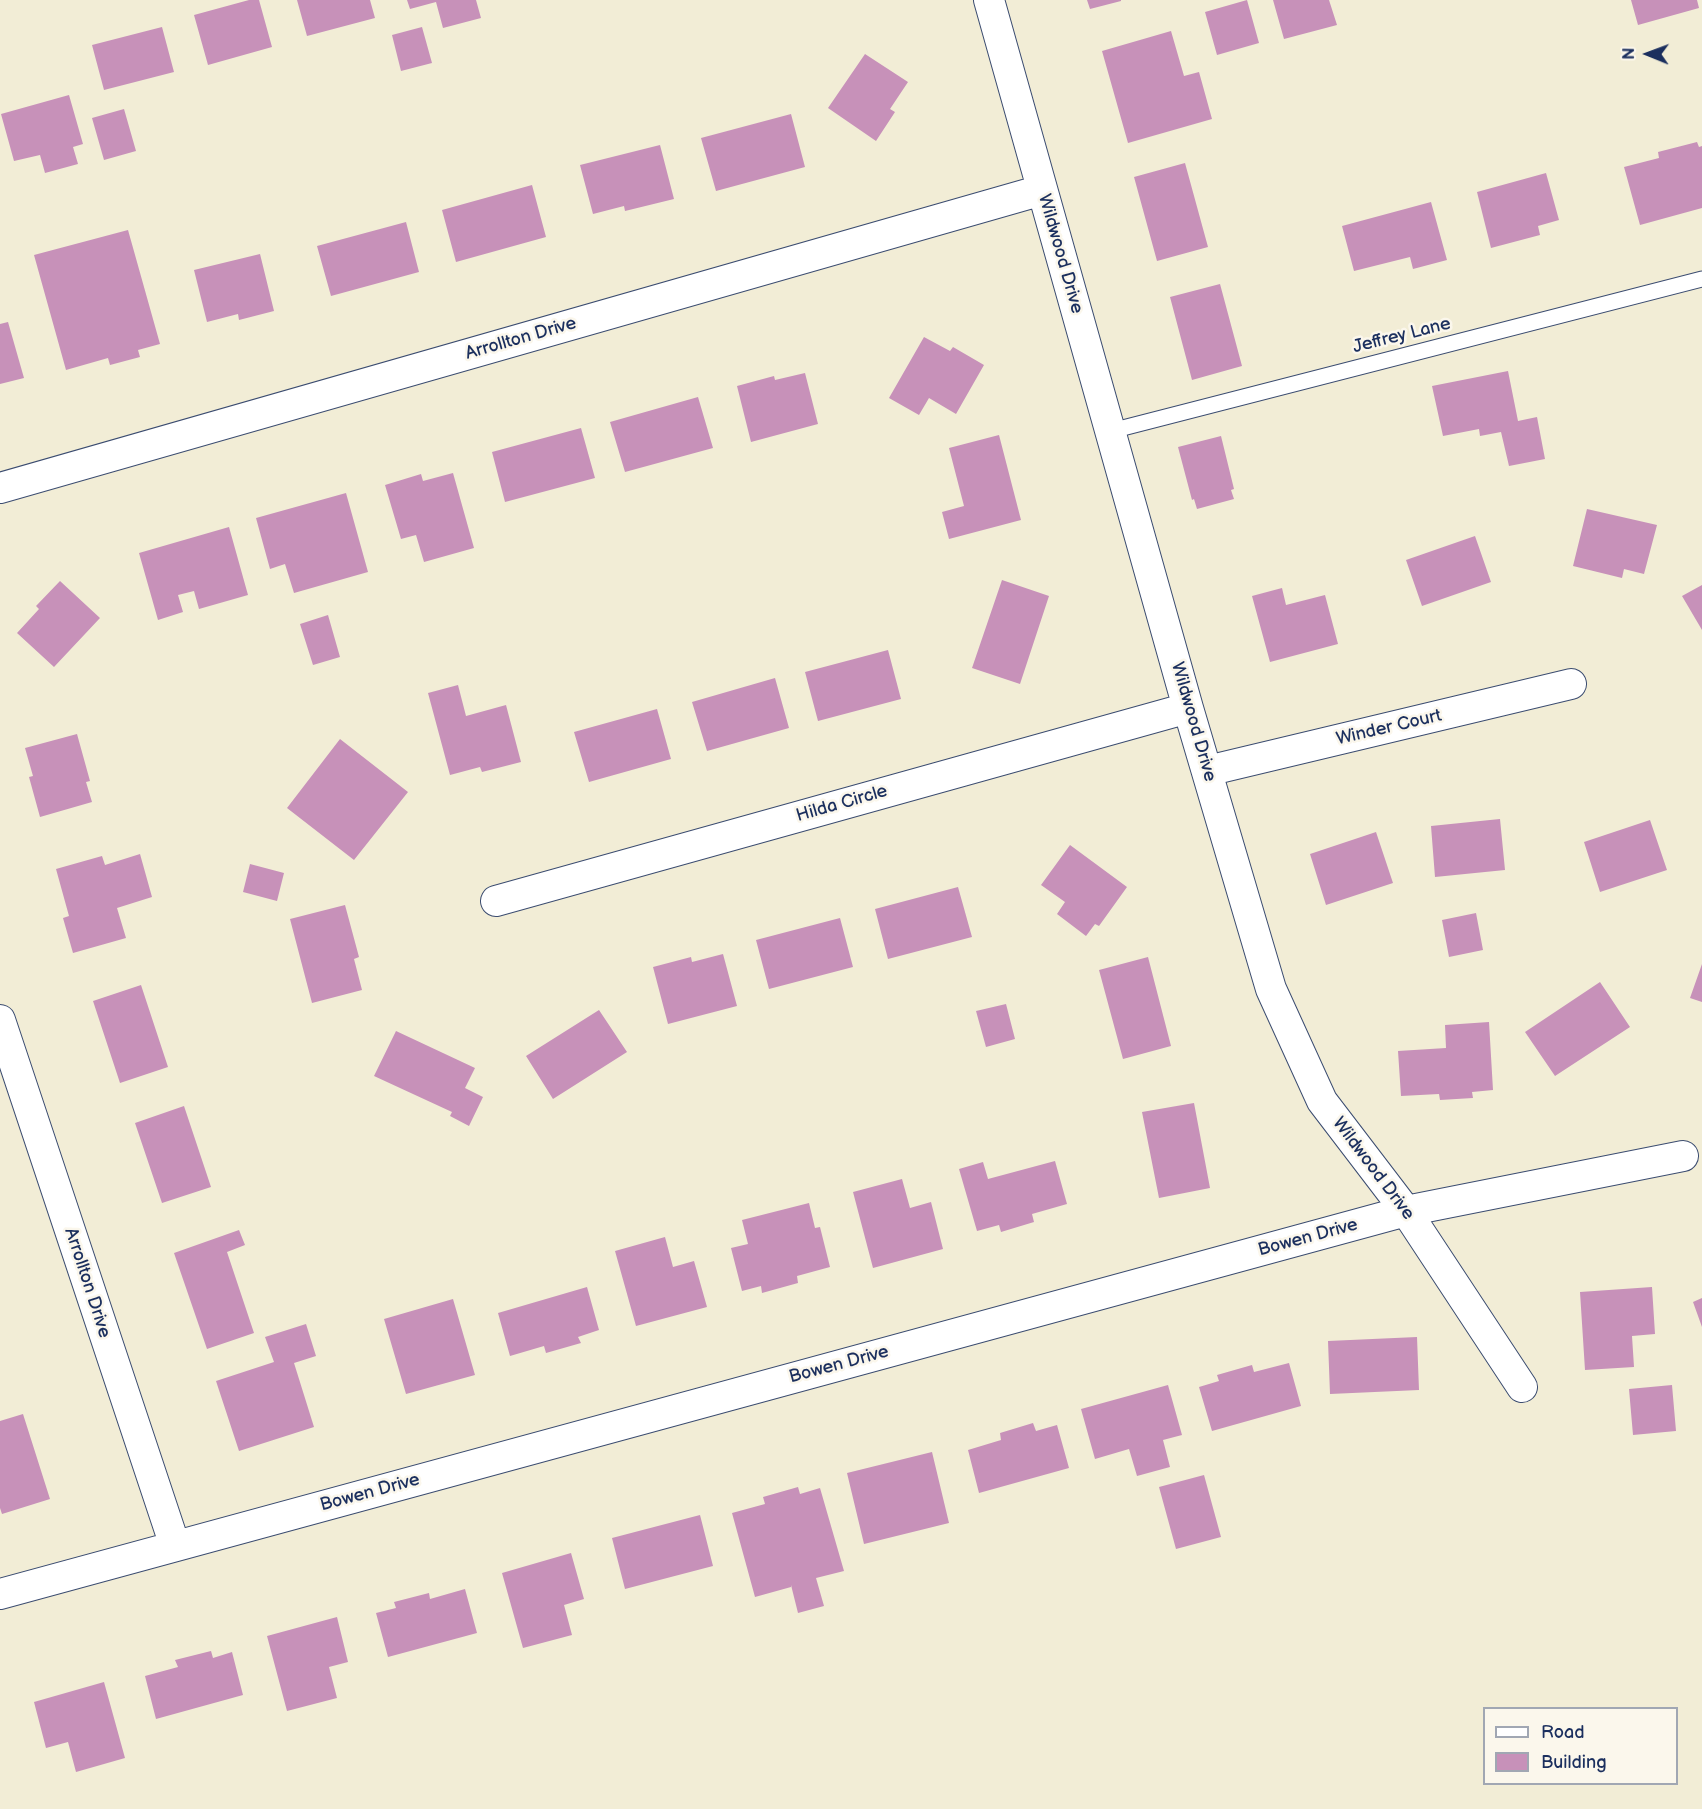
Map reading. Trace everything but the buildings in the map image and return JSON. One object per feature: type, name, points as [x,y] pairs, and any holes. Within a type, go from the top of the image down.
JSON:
[{"type":"street","name":"Wildwood Drive","points":[[988,0],[1188,708],[1271,989],[1322,1101],[1406,1211],[1522,1387]]},
{"type":"street","name":"Arrollton Drive","points":[[0,488],[1042,189]]},
{"type":"street","name":"Winder Court","points":[[1207,771],[1571,684]]},
{"type":"street","name":"Hilda Circle","points":[[496,901],[1188,708]]},
{"type":"street","name":"Arrollton Drive","points":[[1,1024],[175,1546]]},
{"type":"street","name":"Bowen Drive","points":[[0,1594],[1406,1211],[1683,1156]]},
{"type":"lane","name":"Jeffrey Lane","points":[[1111,431],[1702,279]]}]
